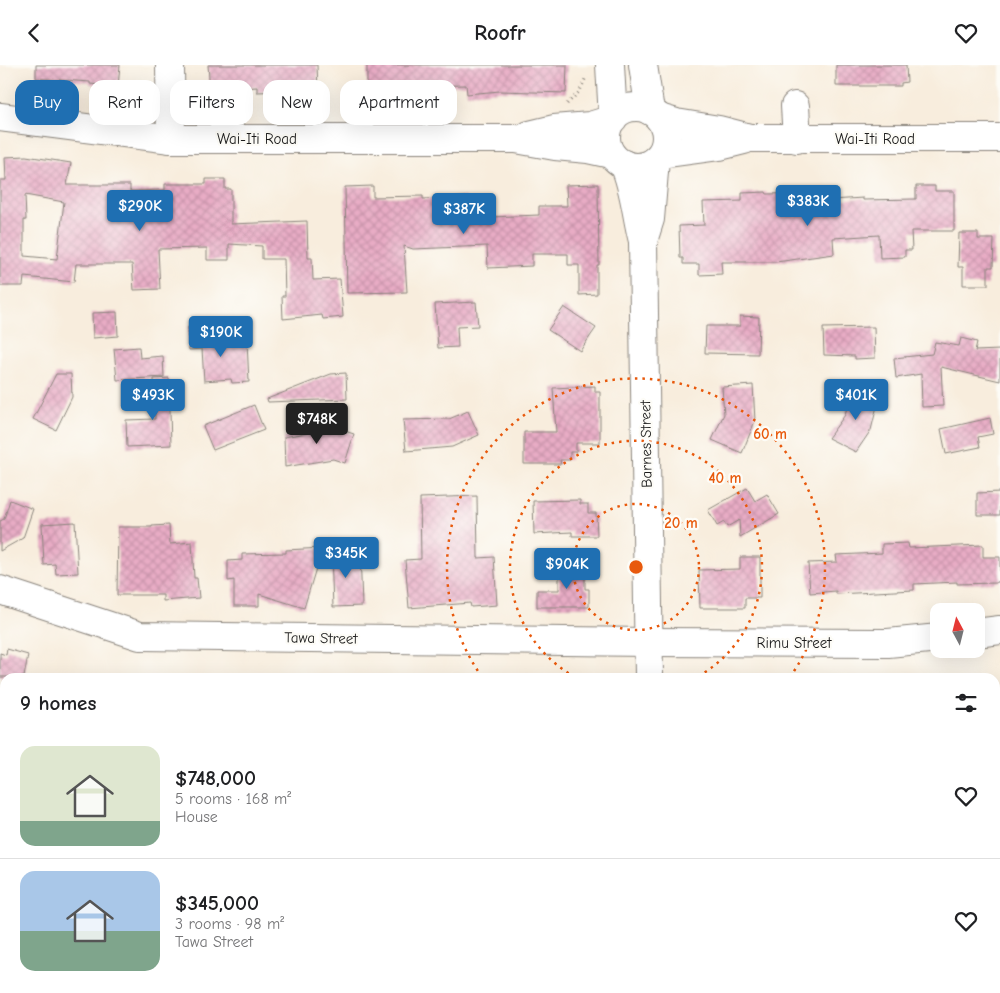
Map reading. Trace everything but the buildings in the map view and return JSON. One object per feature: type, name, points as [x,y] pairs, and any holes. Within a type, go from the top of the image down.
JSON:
[{"type":"street","points":[[170,65],[171,139]]},
{"type":"street","points":[[643,65],[655,114],[664,127],[665,145],[658,157],[648,165],[641,167],[618,159],[606,138],[608,128],[613,119],[621,112],[630,108],[640,108],[655,114]]},
{"type":"street","points":[[600,69],[613,119]]},
{"type":"street","points":[[795,106],[797,139]]},
{"type":"street","name":"Wai-Iti Road","points":[[655,114],[676,123],[719,130],[750,138],[1000,138]]},
{"type":"street","name":"Wai-Iti Road","points":[[0,117],[171,139],[516,139],[555,146],[588,149],[618,159]]},
{"type":"street","name":"Wai-Iti Road","points":[[516,139],[554,129],[590,126],[613,119]]},
{"type":"street","name":"Wai-Iti Road","points":[[658,157],[720,146],[750,138]]},
{"type":"street","name":"Barnes Street","points":[[643,241],[650,219],[658,157]]},
{"type":"street","name":"Barnes Street","points":[[618,159],[630,178],[643,241],[649,673]]},
{"type":"street","name":"Tawa Street","points":[[0,590],[140,636],[648,642]]},
{"type":"street","points":[[985,632],[1000,630]]},
{"type":"street","name":"Rimu Street","points":[[648,642],[888,643],[930,639]]},
{"type":"path","points":[[563,108],[580,91],[586,77],[600,69]]}]
